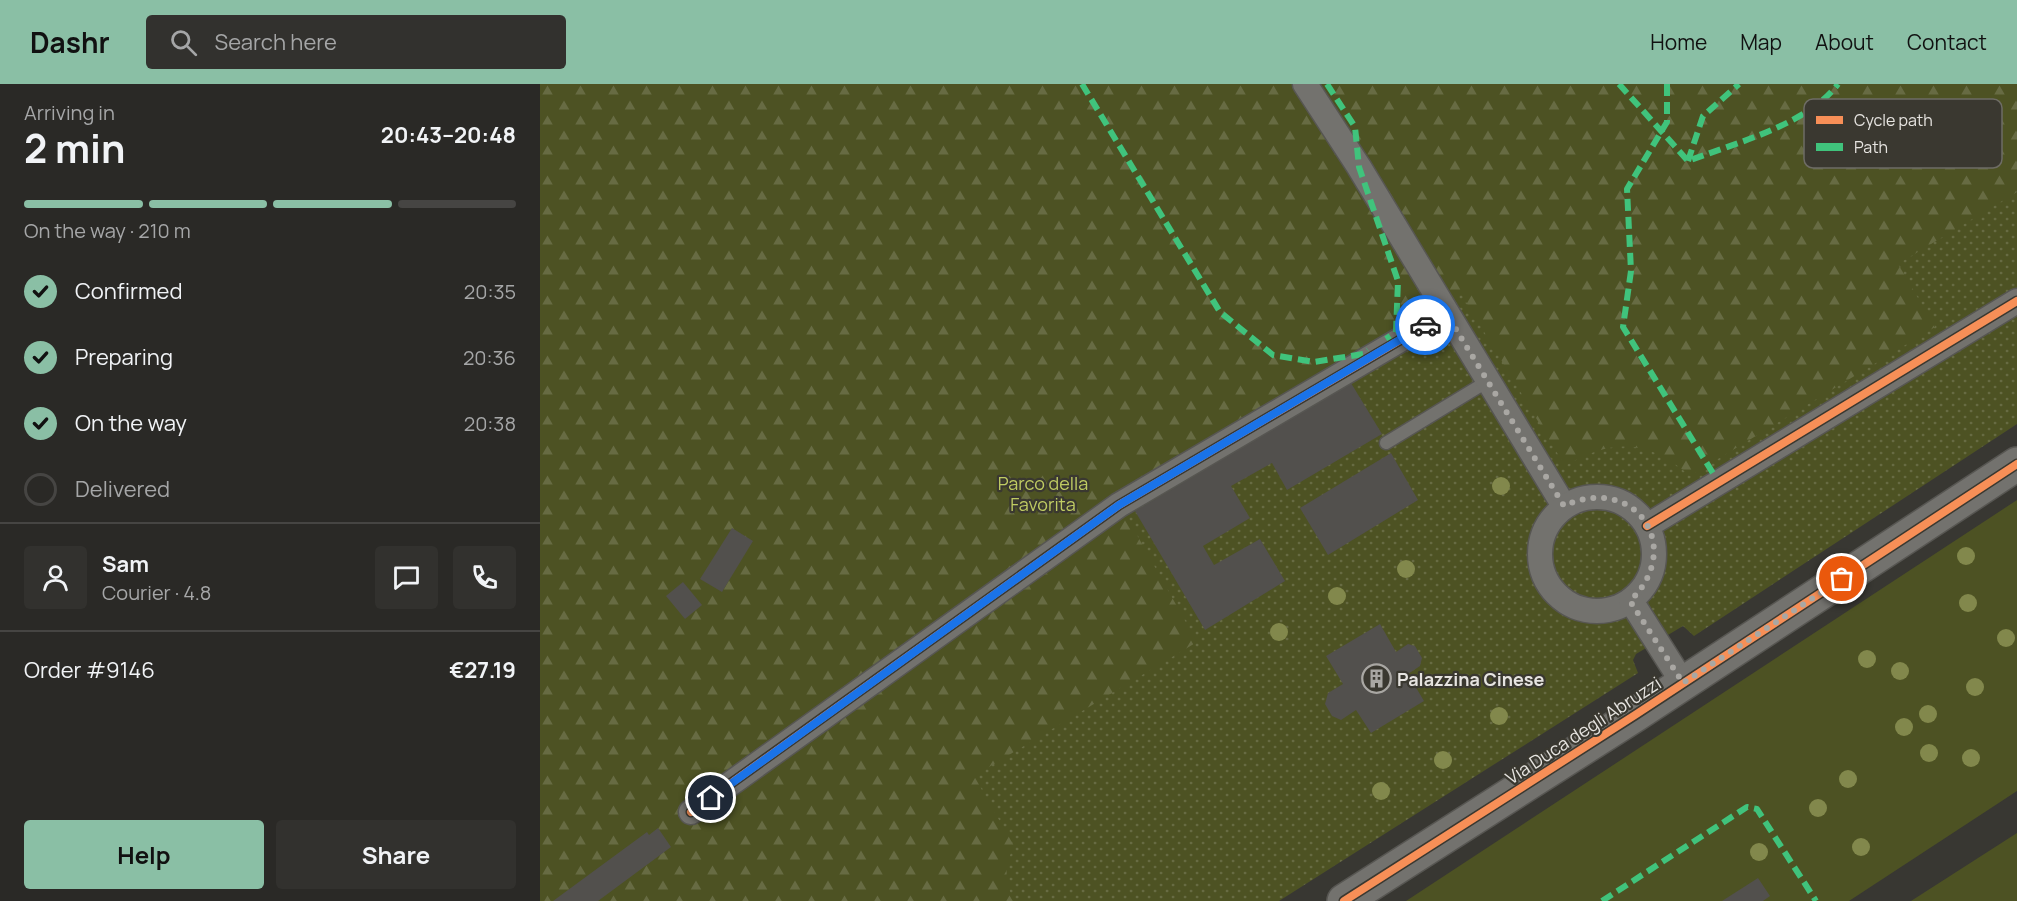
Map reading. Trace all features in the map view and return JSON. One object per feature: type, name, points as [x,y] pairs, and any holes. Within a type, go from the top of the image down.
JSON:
[{"type":"street","points":[[1305,84],[1564,506]]},
{"type":"street","points":[[1647,526],[2017,301]]},
{"type":"street","points":[[691,812],[1119,505],[1446,313]]},
{"type":"street","name":"Via Duca degli Abruzzi","points":[[1344,901],[2017,464]]},
{"type":"street","points":[[1600,496],[1619,500],[1635,511],[1647,526],[1653,542],[1652,567],[1642,589],[1630,601],[1608,610],[1584,610],[1569,605],[1556,595],[1546,582],[1540,566],[1539,549],[1543,532],[1551,518],[1564,506],[1581,498],[1600,496]]},
{"type":"street","points":[[1630,601],[1683,683]]},
{"type":"lane","points":[[1386,443],[1488,381]]},
{"type":"green space","name":"Parco della Favorita","points":[[540,84],[2017,84],[2017,424],[1694,636],[1683,626],[1636,654],[1633,660],[1638,673],[1279,901],[540,901]]},
{"type":"green space","name":"Parco della Favorita","points":[[540,84],[2017,84],[2017,192],[1898,264],[1935,327],[1690,476],[1660,455],[1645,449],[1630,447],[1614,447],[1599,451],[1565,466],[1460,292],[1114,494],[1197,642],[974,776],[1014,846],[1006,873],[1014,901],[540,901]]},
{"type":"green space","points":[[2017,500],[2017,791],[1849,901],[1406,901]]},
{"type":"green space","points":[[2017,833],[2017,901],[1911,901]]},
{"type":"building","points":[[1351,383],[1382,434],[1287,490],[1272,463],[1231,486],[1250,518],[1203,546],[1214,565],[1260,539],[1285,581],[1205,630],[1135,511]]},
{"type":"building","points":[[1391,453],[1418,500],[1328,555],[1300,508]]},
{"type":"building","points":[[732,528],[753,541],[722,592],[700,579]]},
{"type":"building","points":[[683,582],[702,605],[685,619],[666,596]]},
{"type":"building","name":"Palazzina Cinese","points":[[1380,624],[1396,652],[1408,644],[1415,646],[1422,658],[1420,666],[1408,674],[1424,701],[1371,733],[1356,710],[1341,720],[1332,716],[1325,704],[1328,693],[1343,684],[1326,656]]},
{"type":"building","points":[[658,828],[671,847],[598,901],[553,901],[647,832],[649,835]]},
{"type":"building","points":[[1758,878],[1770,896],[1763,901],[1722,901]]},
{"type":"marked path","points":[[1082,84],[1220,312],[1273,355],[1314,362],[1363,354],[1368,350]]},
{"type":"marked path","points":[[1327,84],[1355,127],[1359,167],[1398,281],[1396,332],[1386,339]]},
{"type":"marked path","points":[[1619,84],[1688,161],[1748,140],[1804,113]]},
{"type":"marked path","points":[[1667,84],[1667,122],[1627,189],[1631,271],[1623,327],[1719,483]]},
{"type":"marked path","points":[[1688,161],[1703,116],[1739,84]]},
{"type":"marked path","points":[[1824,99],[1838,84]]},
{"type":"marked path","points":[[1602,901],[1747,807],[1757,809],[1816,901]]},
{"type":"cycle path","points":[[1647,526],[2017,301]]},
{"type":"cycle path","points":[[691,812],[1119,505],[1446,313]]},
{"type":"cycle path","points":[[1344,901],[1635,715],[2017,464]]},
{"type":"way so far","points":[[1425,325],[1446,313],[1564,506],[1581,498],[1600,496],[1619,500],[1635,511],[1647,526],[1653,542],[1654,558],[1650,575],[1642,589],[1630,601],[1683,683],[1842,579]]},
{"type":"place","name":"Palazzina Cinese","points":[[1376,679]]},
{"type":"route","points":[[711,798],[1119,505],[1425,325]]}]
